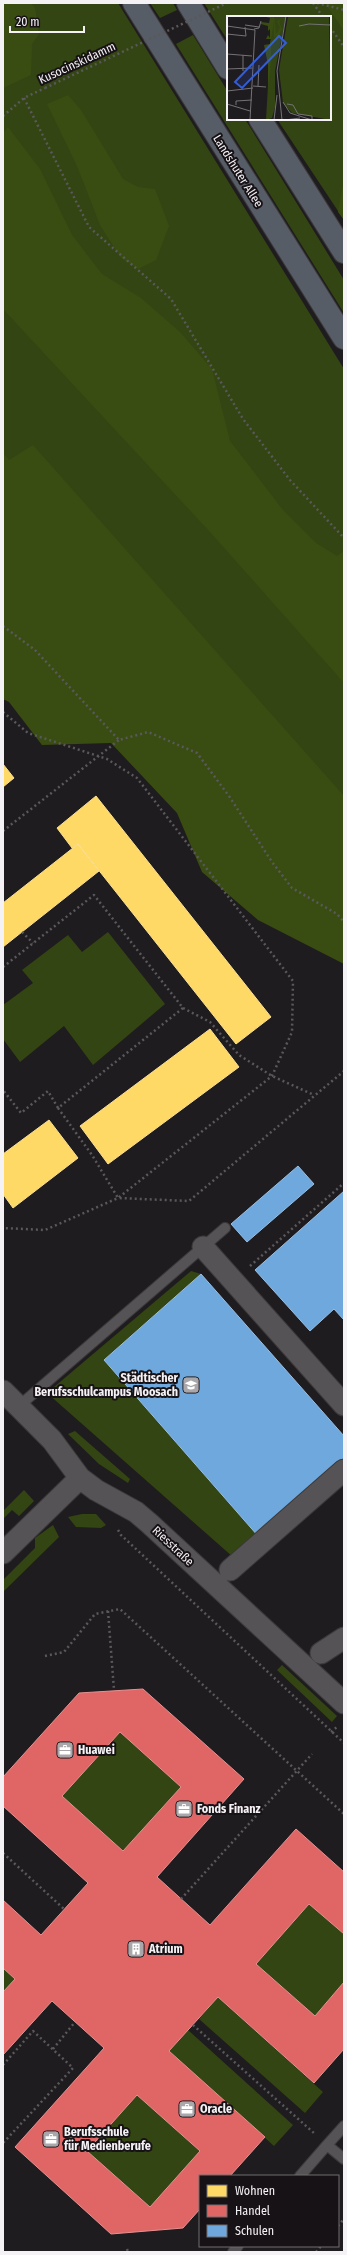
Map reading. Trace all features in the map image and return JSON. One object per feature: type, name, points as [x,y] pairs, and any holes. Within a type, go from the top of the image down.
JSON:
[{"type":"highway","name":"Landshuter Allee","points":[[134,3],[344,338]]},
{"type":"highway","points":[[188,3],[227,66]]},
{"type":"highway","points":[[261,120],[344,252]]},
{"type":"street","points":[[203,1247],[344,1405]]},
{"type":"street","name":"Riesstraße","points":[[3,1391],[52,1440],[80,1478],[96,1490],[136,1512],[149,1523],[344,1703]]},
{"type":"street","points":[[230,1570],[344,1470]]},
{"type":"street","points":[[3,1553],[80,1478]]},
{"type":"street","points":[[321,1653],[344,1638]]},
{"type":"lane","points":[[19,1406],[225,1228]]},
{"type":"lane","points":[[301,2175],[344,2126]]},
{"type":"lane","points":[[327,2145],[344,2159]]},
{"type":"path","name":"Kusocinskidamm","points":[[3,116],[24,98],[227,3]]},
{"type":"path","points":[[313,3],[322,16]]},
{"type":"path","points":[[317,3],[344,10]]},
{"type":"path","points":[[331,28],[344,47]]},
{"type":"path","points":[[24,98],[89,227],[171,300],[243,419],[290,480],[344,538]]},
{"type":"path","points":[[3,626],[35,650],[119,740]]},
{"type":"path","points":[[3,712],[28,733],[107,759],[137,778],[293,981],[292,1032],[272,1076],[118,1198],[45,1230],[3,1228]]},
{"type":"path","points":[[3,831],[42,802],[97,756],[119,740],[148,732],[197,753],[229,796],[272,862],[292,888],[336,914],[344,922]]},
{"type":"path","points":[[3,967],[94,895],[183,1008],[210,1022],[239,1055],[272,1076],[314,1095]]},
{"type":"path","points":[[22,932],[33,943]]},
{"type":"path","points":[[58,1108],[183,1008]]},
{"type":"path","points":[[118,1198],[189,1201],[344,1071]]},
{"type":"path","points":[[3,1090],[21,1113],[48,1091],[58,1108],[92,1156],[118,1198]]},
{"type":"path","points":[[233,1280],[344,1183]]},
{"type":"path","points":[[121,1535],[344,1743]]},
{"type":"path","points":[[45,1656],[64,1652],[95,1614],[120,1610],[296,1772],[344,1814]]},
{"type":"path","points":[[108,1611],[114,1690]]},
{"type":"path","points":[[332,1732],[338,1727]]},
{"type":"path","points":[[181,1899],[312,1754]]},
{"type":"path","points":[[3,1853],[64,1909]]},
{"type":"path","points":[[53,2049],[75,2022]]},
{"type":"path","points":[[193,2025],[327,2145]]},
{"type":"path","points":[[3,2065],[33,2032],[73,2068],[3,2142]]},
{"type":"green space","points":[[3,3],[118,3],[344,369],[344,894],[3,492]]},
{"type":"green space","points":[[3,3],[31,3],[35,8],[39,34],[32,44],[31,75],[3,88]]},
{"type":"green space","points":[[150,3],[173,3],[177,10],[160,18]]},
{"type":"green space","points":[[204,3],[344,3],[344,220],[278,120],[331,120],[331,16],[227,16],[227,39]]},
{"type":"green space","points":[[325,3],[344,3],[344,31]]},
{"type":"green space","points":[[193,35],[227,90],[227,120],[246,120],[344,280],[344,313],[176,44]]},
{"type":"green space","points":[[68,95],[81,110],[123,179],[138,187],[155,189],[169,226],[156,260],[138,269],[121,258],[100,225],[77,166],[47,104]]},
{"type":"green space","points":[[8,127],[40,169],[72,235],[102,274],[141,298],[180,332],[212,369],[230,441],[283,510],[316,543],[337,556],[344,551],[344,683],[210,532],[3,309],[3,133]]},
{"type":"green space","points":[[344,180],[344,220],[338,212]]},
{"type":"green space","points":[[33,445],[344,796],[344,964],[258,920],[202,872],[177,813],[111,743],[42,745],[9,702],[3,699],[3,453],[9,460]]},
{"type":"green space","points":[[108,932],[165,1004],[93,1065],[64,1026],[20,1062],[3,1039],[3,1005],[33,983],[22,970],[68,935],[82,952]]},
{"type":"green space","points":[[191,1271],[201,1274],[104,1360],[258,1536],[233,1557],[47,1393]]},
{"type":"green space","points":[[75,1431],[130,1479],[128,1483],[99,1464],[68,1434]]},
{"type":"green space","points":[[24,1490],[34,1501],[19,1516],[12,1510],[3,1519],[3,1511]]},
{"type":"green space","points":[[82,1514],[96,1514],[106,1525],[101,1528],[76,1527],[68,1517]]},
{"type":"green space","points":[[53,1525],[59,1537],[3,1592],[3,1580],[35,1548],[35,1538]]},
{"type":"green space","points":[[282,1665],[337,1716],[332,1722],[277,1670]]},
{"type":"green space","points":[[120,1732],[181,1787],[123,1851],[62,1796]]},
{"type":"green space","points":[[309,1904],[344,1934],[344,1982],[315,2016],[256,1964]]},
{"type":"green space","points":[[3,1968],[15,1979],[3,1992]]},
{"type":"green space","points":[[218,1997],[323,2092],[305,2113],[199,2019]]},
{"type":"green space","points":[[188,2030],[293,2125],[274,2146],[169,2051]]},
{"type":"green space","points":[[137,2095],[200,2151],[150,2207],[87,2151]]},
{"type":"building: Wohnen","points":[[3,764],[14,778],[3,787]]},
{"type":"building: Wohnen","points":[[96,796],[271,1017],[236,1044],[78,844],[72,848],[57,828]]},
{"type":"building: Wohnen","points":[[78,844],[99,871],[3,947],[3,903]]},
{"type":"building: Wohnen","points":[[210,1029],[239,1067],[108,1164],[80,1126]]},
{"type":"building: Wohnen","points":[[49,1120],[78,1158],[13,1208],[3,1194],[3,1154]]},
{"type":"building: Handel","name":"Atrium","points":[[143,1689],[244,1779],[157,1877],[210,1925],[296,1829],[344,1872],[344,1934],[309,1904],[256,1964],[315,2016],[344,1982],[344,2049],[314,2083],[218,1997],[169,2051],[265,2137],[231,2175],[199,2175],[199,2210],[183,2228],[111,2234],[15,2147],[104,2048],[52,2001],[3,2055],[3,1992],[15,1979],[3,1968],[3,1900],[41,1935],[88,1883],[3,1806],[3,1777],[79,1693]],"holes":[[[120,1732],[181,1787],[123,1851],[62,1796]],[[137,2095],[200,2151],[150,2207],[87,2151]]]},
{"type":"building: Schulen","points":[[298,1166],[314,1184],[247,1242],[231,1224]]},
{"type":"building: Schulen","points":[[344,1191],[344,1320],[334,1309],[310,1331],[255,1270]]},
{"type":"building: Schulen","points":[[201,1274],[344,1436],[344,1461],[258,1536],[104,1360]]},
{"type":"place","name":"Städtischer Berufsschulcampus Moosach","points":[[191,1385]]},
{"type":"place","name":"Huawei","points":[[65,1750]]},
{"type":"place","name":"Fonds Finanz","points":[[184,1809]]},
{"type":"place","name":"Atrium","points":[[136,1949]]},
{"type":"place","name":"Oracle","points":[[187,2109]]},
{"type":"place","name":"Berufsschule für Medienberufe","points":[[51,2139]]}]
